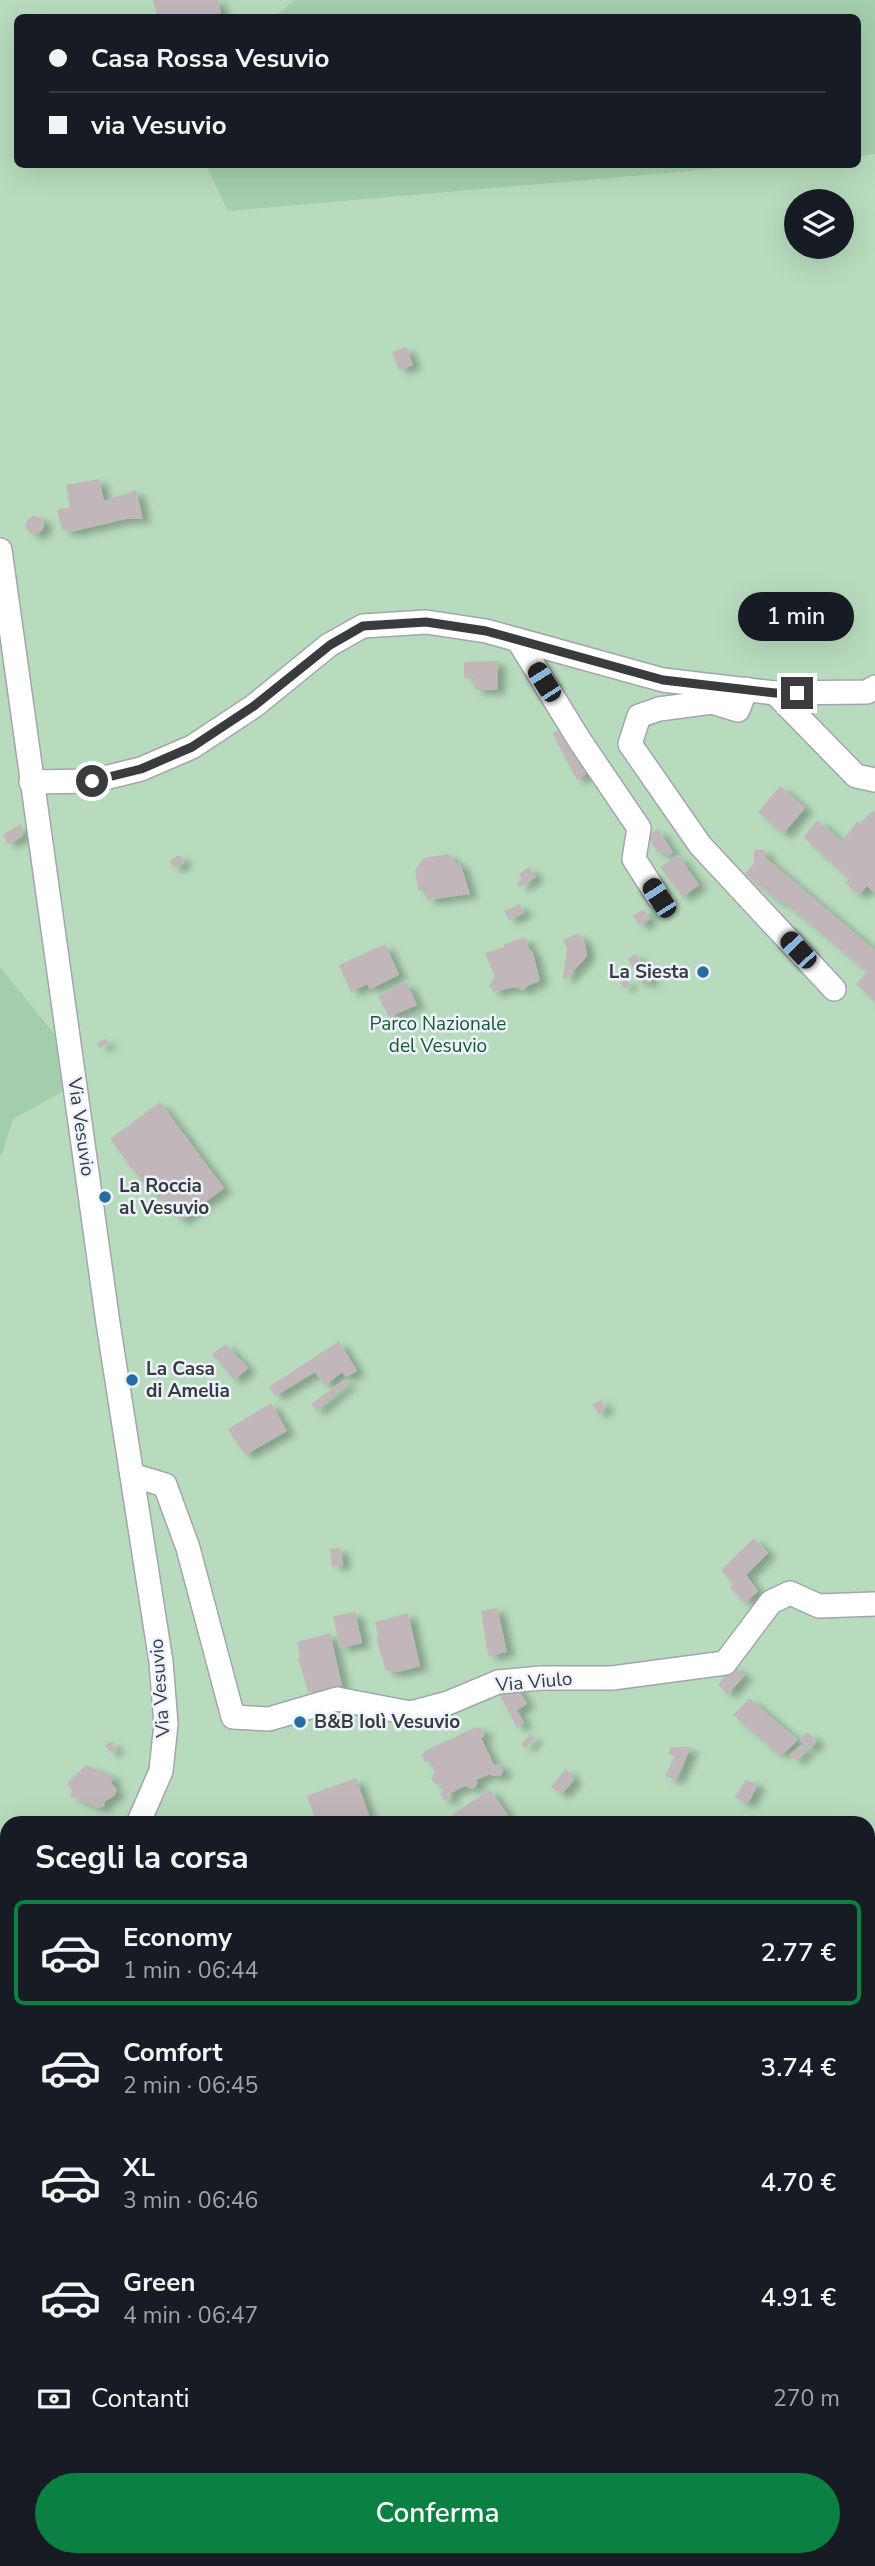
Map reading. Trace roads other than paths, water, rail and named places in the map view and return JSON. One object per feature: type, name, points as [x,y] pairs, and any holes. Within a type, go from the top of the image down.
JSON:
[{"type":"street","name":"Via Vesuvio","points":[[0,550],[31,782],[161,1662],[166,1724],[161,1771],[141,1816]]},
{"type":"street","points":[[31,782],[92,781],[141,769],[192,747],[254,706],[330,645],[363,626],[426,622],[486,631],[663,680],[775,693],[867,692],[875,687]]},
{"type":"street","points":[[518,640],[580,741],[639,828],[634,859],[659,898]]},
{"type":"street","points":[[746,689],[738,709],[712,702],[659,709],[639,716],[630,744],[700,845],[834,989]]},
{"type":"street","points":[[775,693],[856,776],[875,780]]},
{"type":"street","name":"Via Viulo","points":[[132,1475],[165,1485],[188,1548],[233,1717],[269,1719],[337,1699],[410,1713],[448,1703],[498,1682],[541,1678],[612,1678],[725,1663],[771,1602],[790,1593],[819,1606],[875,1604]]},
{"type":"place","name":"La Siesta","points":[[703,972]]},
{"type":"place","name":"La Roccia al Vesuvio","points":[[105,1197]]},
{"type":"place","name":"La Casa di Amelia","points":[[132,1380]]},
{"type":"place","name":"B&B Iolì Vesuvio","points":[[300,1722]]},
{"type":"park label","name":"Parco Nazionale del Vesuvio","points":[[438,1035]]}]
